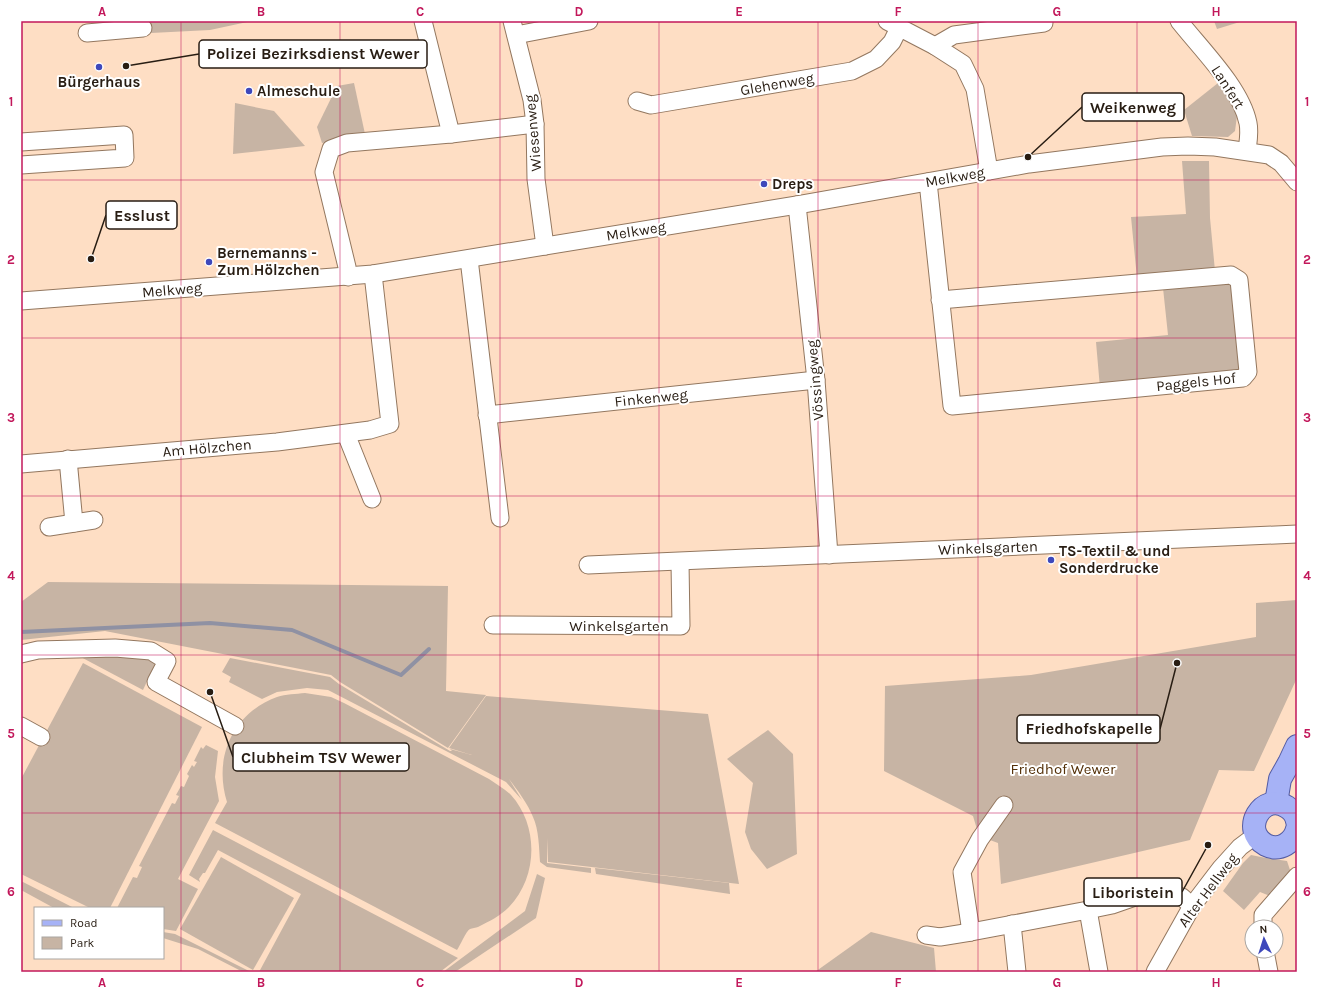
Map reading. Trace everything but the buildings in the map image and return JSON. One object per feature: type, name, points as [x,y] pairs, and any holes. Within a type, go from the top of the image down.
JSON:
[{"type":"main road","points":[[1276,803],[1280,779],[1290,764],[1297,746]]},
{"type":"main road","points":[[1276,803],[1285,805],[1292,810],[1296,818],[1295,835],[1283,846],[1275,847],[1264,843],[1256,834],[1254,820],[1257,813],[1262,808],[1269,804],[1276,803]]},
{"type":"street","points":[[423,21],[451,134]]},
{"type":"street","points":[[514,28],[589,21]]},
{"type":"street","name":"Lanfert","points":[[1179,21],[1225,76],[1243,105],[1249,124],[1248,151]]},
{"type":"street","points":[[935,46],[954,35],[1044,23]]},
{"type":"street","points":[[893,25],[935,46],[964,64],[976,89],[989,171]]},
{"type":"street","name":"Glehenweg","points":[[638,101],[651,105],[852,71],[876,59],[892,42],[893,25]]},
{"type":"street","points":[[87,32],[143,28]]},
{"type":"street","name":"Wiesenweg","points":[[514,28],[532,100],[535,124],[536,179],[545,246]]},
{"type":"street","points":[[348,277],[324,172],[331,149],[347,143],[451,134],[535,124]]},
{"type":"street","points":[[21,142],[124,135],[126,158],[21,165]]},
{"type":"street","name":"Melkweg","points":[[21,301],[348,277],[469,259],[1029,164],[1162,147],[1215,147],[1248,151]]},
{"type":"street","points":[[1248,151],[1269,155],[1282,163],[1297,182]]},
{"type":"street","name":"Paggels Hof","points":[[928,182],[940,300],[952,406],[1243,378],[1248,372],[1239,280],[1231,275],[940,300]]},
{"type":"street","name":"Vössingweg","points":[[797,204],[816,380],[829,555]]},
{"type":"street","points":[[469,259],[500,518]]},
{"type":"street","name":"Am Hölzchen","points":[[21,464],[277,442],[346,434],[370,430],[390,424],[372,274]]},
{"type":"street","name":"Finkenweg","points":[[487,416],[816,380]]},
{"type":"street","points":[[346,434],[372,498]]},
{"type":"street","points":[[68,459],[74,523]]},
{"type":"street","points":[[49,527],[94,520]]},
{"type":"street","name":"Winkelsgarten","points":[[588,565],[1297,534]]},
{"type":"street","name":"Winkelsgarten","points":[[493,625],[681,626],[680,562]]},
{"type":"street","points":[[21,654],[38,650],[115,648],[151,651],[167,661],[156,682],[235,726]]},
{"type":"street","points":[[21,726],[41,737]]},
{"type":"street","points":[[971,932],[962,872],[980,839],[1004,805]]},
{"type":"street","name":"Alter Hellweg","points":[[1155,972],[1192,906],[1221,868],[1240,847],[1256,834]]},
{"type":"street","points":[[1263,919],[1263,915],[1297,876]]},
{"type":"street","points":[[926,935],[940,937],[971,932],[1088,910],[1112,905],[1135,897],[1154,894],[1169,894],[1182,897],[1192,906]]},
{"type":"street","points":[[1088,910],[1099,972]]},
{"type":"street","points":[[1012,924],[1017,972]]},
{"type":"street","points":[[1267,959],[1269,972]]},
{"type":"green space","points":[[150,21],[252,21],[210,30],[151,33]]},
{"type":"green space","points":[[1214,21],[1243,21],[1217,29]]},
{"type":"green space","points":[[354,83],[365,134],[322,143],[317,127],[337,86]]},
{"type":"green space","points":[[1218,83],[1231,101],[1237,116],[1235,131],[1228,137],[1192,136],[1184,110]]},
{"type":"green space","points":[[235,103],[274,111],[305,146],[233,154]]},
{"type":"green space","points":[[1182,161],[1209,161],[1210,218],[1215,271],[1137,278],[1131,217],[1186,214]]},
{"type":"green space","points":[[1226,282],[1236,289],[1243,365],[1235,375],[1100,388],[1096,342],[1168,335],[1163,288]]},
{"type":"green space","points":[[48,582],[448,586],[446,691],[486,695],[448,748],[331,675],[105,631],[21,640],[21,602]]},
{"type":"green space","name":"Friedhof Wewer","points":[[1297,600],[1297,678],[1254,771],[1219,770],[1190,840],[1001,884],[998,843],[979,836],[973,816],[884,771],[885,686],[1031,675],[1256,637],[1256,603]]},
{"type":"green space","points":[[77,655],[149,657],[154,660],[155,664],[143,690]]},
{"type":"green space","points":[[230,658],[330,677],[339,684],[450,751],[452,751],[450,749],[472,755],[449,748],[486,696],[708,714],[739,884],[548,862],[547,838],[547,863],[591,868],[591,873],[547,867],[540,862],[538,833],[531,812],[509,779],[522,800],[506,782],[328,690],[307,688],[277,692],[262,699],[229,682],[231,677],[222,672]]},
{"type":"green space","points":[[83,663],[202,727],[111,907],[88,907],[21,874],[21,779]]},
{"type":"green space","points":[[305,693],[331,697],[344,703],[489,779],[509,793],[520,807],[527,821],[531,851],[530,867],[519,895],[502,913],[478,927],[470,929],[457,950],[215,823],[227,802],[223,785],[225,753],[230,739],[238,725],[262,704],[280,696]]},
{"type":"green space","points":[[768,730],[793,754],[797,854],[767,869],[751,849],[745,832],[753,783],[727,759]]},
{"type":"green space","points":[[206,745],[218,751],[215,777],[219,801],[178,879],[198,889],[176,931],[164,929],[164,907],[118,907],[133,877],[137,878],[142,867],[139,866],[172,803],[175,804],[179,796],[176,795],[181,786],[184,787],[189,776],[187,774],[192,765],[194,767],[197,762],[194,761],[201,747],[203,749]]},
{"type":"green space","points":[[213,830],[458,958],[440,972],[259,972],[301,894],[218,850],[205,873],[203,873],[199,879],[200,882],[189,875]]},
{"type":"green space","points":[[1251,855],[1287,861],[1290,870],[1270,896],[1260,892],[1244,910],[1223,891],[1243,863]]},
{"type":"green space","points":[[221,857],[294,898],[253,970],[180,929]]},
{"type":"green space","points":[[595,868],[729,883],[730,894],[596,874]]},
{"type":"green space","points":[[537,874],[545,878],[536,918],[455,972],[443,972],[525,911]]},
{"type":"green space","points":[[21,881],[72,907],[52,907],[21,890]]},
{"type":"green space","points":[[164,932],[175,934],[251,972],[243,972],[198,949],[164,938]]},
{"type":"green space","points":[[871,932],[934,948],[936,972],[815,972]]},
{"type":"waterway","points":[[21,632],[210,623],[292,630],[401,675],[429,649]]},
{"type":"place","name":"Polizei Bezirksdienst Wewer","points":[[126,66]]},
{"type":"place","name":"Bürgerhaus","points":[[99,67]]},
{"type":"place","name":"Almeschule","points":[[249,91]]},
{"type":"place","name":"Weikenweg","points":[[1028,157]]},
{"type":"place","name":"Dreps","points":[[764,184]]},
{"type":"place","name":"Esslust","points":[[91,259]]},
{"type":"place","name":"Bernemanns - Zum Hölzchen","points":[[209,262]]},
{"type":"place","name":"TS-Textil & und Sonderdrucke","points":[[1051,560]]},
{"type":"place","name":"Friedhofskapelle","points":[[1177,663]]},
{"type":"place","name":"Clubheim TSV Wewer","points":[[210,692]]},
{"type":"place","name":"Liboristein","points":[[1208,845]]}]
